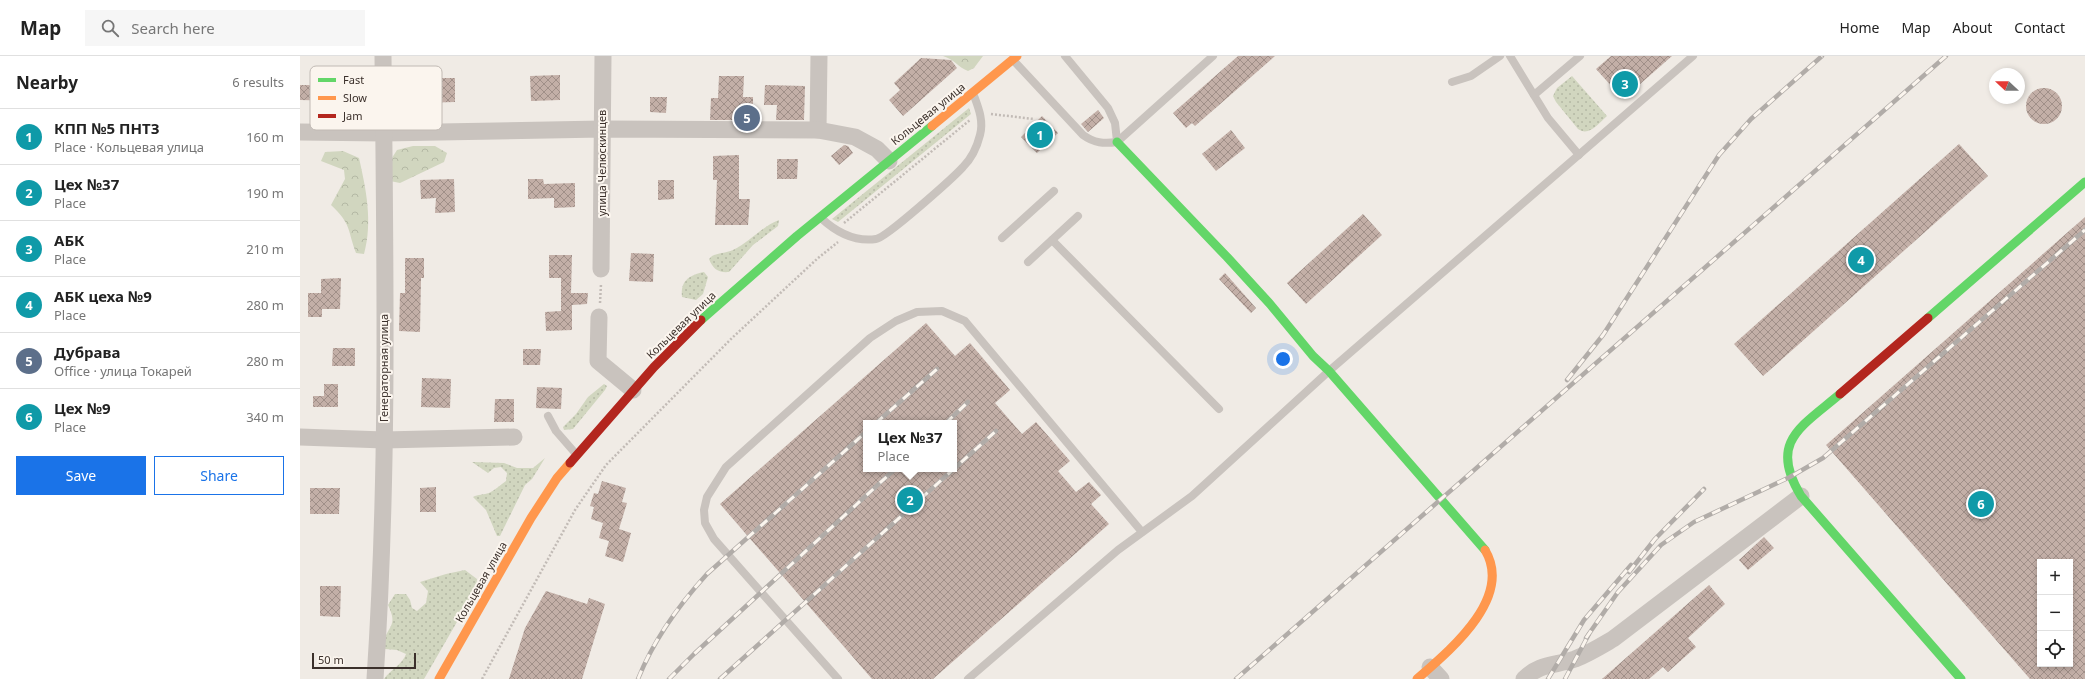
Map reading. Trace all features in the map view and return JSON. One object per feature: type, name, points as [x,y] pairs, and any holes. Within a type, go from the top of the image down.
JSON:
[{"type":"street","name":"Генераторная улица","points":[[383,56],[383,66]]},
{"type":"street","name":"улица Челюскинцев","points":[[601,269],[603,56]]},
{"type":"street","points":[[818,130],[819,56]]},
{"type":"street","name":"Кольцевая улица","points":[[439,679],[531,518],[557,478],[576,454],[633,390],[682,338],[713,308],[1015,58]]},
{"type":"street","points":[[300,132],[384,133],[602,129],[818,130],[843,133],[862,139],[877,149],[889,161]]},
{"type":"street","name":"Генераторная улица","points":[[375,679],[382,581],[384,440],[384,130]]},
{"type":"street","points":[[1117,142],[1230,255],[1313,356],[1329,371],[1474,536],[1487,554],[1492,571],[1486,604],[1476,621],[1435,673],[1417,679]]},
{"type":"street","points":[[1961,679],[1801,496],[1790,478],[1786,456],[1788,446],[1798,430],[2085,182]]},
{"type":"street","points":[[600,317],[598,361],[633,390]]},
{"type":"street","points":[[300,437],[384,440],[514,437]]},
{"type":"street","points":[[1524,679],[1539,667],[1575,659],[1591,652],[1613,639],[1801,496]]},
{"type":"lane","points":[[1065,56],[1112,114],[1115,123],[1117,142]]},
{"type":"lane","points":[[1015,58],[1082,136],[1099,143],[1117,142],[1213,56]]},
{"type":"lane","points":[[1452,82],[1471,76],[1500,56]]},
{"type":"lane","points":[[1510,56],[1548,118],[1579,154]]},
{"type":"lane","points":[[1534,95],[1580,56]]},
{"type":"lane","points":[[968,679],[1142,532],[1192,496],[1329,371],[1693,56]]},
{"type":"lane","points":[[820,218],[835,230],[858,238],[878,239],[898,224],[957,173],[973,154],[982,126],[980,112],[972,93]]},
{"type":"lane","points":[[1002,238],[1054,191]]},
{"type":"lane","points":[[1028,262],[1078,216]]},
{"type":"lane","points":[[1052,240],[1219,409]]},
{"type":"lane","points":[[838,679],[714,539],[705,523],[704,510],[708,496],[726,467],[870,338],[907,316],[917,312],[934,310],[950,313],[965,321],[1142,532]]},
{"type":"lane","points":[[548,416],[556,430],[576,454]]},
{"type":"path","points":[[482,679],[575,510],[606,465],[732,338],[818,258],[842,239],[843,224],[980,112],[1034,119]]},
{"type":"path","points":[[600,317],[601,269]]},
{"type":"green space","points":[[943,56],[983,56],[974,68],[968,71],[961,68],[951,59]]},
{"type":"green space","points":[[1572,76],[1607,116],[1590,130],[1582,131],[1578,129],[1556,102],[1553,96],[1557,88]]},
{"type":"green space","points":[[969,108],[971,114],[838,222],[832,219]]},
{"type":"green space","points":[[413,146],[435,146],[447,153],[444,162],[400,183],[390,181],[390,161],[397,150]]},
{"type":"green space","points":[[343,151],[359,158],[362,170],[368,206],[367,242],[364,254],[356,253],[346,223],[331,205],[345,179],[344,170],[321,161],[325,152]]},
{"type":"green space","points":[[779,220],[778,226],[753,245],[729,272],[716,270],[712,265],[709,259],[712,256],[728,252],[739,247]]},
{"type":"green space","points":[[704,272],[708,277],[703,294],[696,300],[682,297],[682,287],[684,283],[690,277]]},
{"type":"green space","points":[[604,384],[607,386],[605,390],[573,429],[564,430],[563,427],[576,414],[588,397]]},
{"type":"green space","points":[[545,458],[532,479],[525,485],[500,536],[497,536],[486,510],[473,497],[487,494],[506,481],[507,473],[501,467],[494,468],[488,473],[472,462],[504,463],[517,468],[533,468]]},
{"type":"green space","points":[[465,570],[477,579],[476,589],[424,679],[384,679],[402,661],[406,654],[397,650],[385,649],[383,643],[392,625],[391,612],[388,605],[395,594],[406,594],[410,600],[412,608],[417,611],[426,603],[428,591],[420,582]]},
{"type":"building","points":[[1238,56],[1275,56],[1195,126],[1192,123],[1186,128],[1173,113]]},
{"type":"building","points":[[1611,56],[1672,56],[1623,99],[1596,69]]},
{"type":"building","points":[[921,58],[951,60],[957,68],[903,116],[889,100],[900,90],[894,83]]},
{"type":"building","points":[[560,75],[560,100],[531,101],[530,76]]},
{"type":"building","points":[[719,76],[744,76],[743,97],[753,97],[753,120],[710,120],[711,98],[718,98]]},
{"type":"building","points":[[442,78],[455,78],[455,102],[442,102]]},
{"type":"building","points":[[300,85],[310,85],[310,100],[300,100]]},
{"type":"building","points":[[765,85],[805,86],[804,120],[776,120],[777,105],[764,105]]},
{"type":"building","points":[[2048,88],[2057,93],[2061,99],[2061,113],[2057,119],[2048,124],[2040,124],[2031,119],[2027,113],[2026,102],[2031,93],[2037,89]]},
{"type":"building","points":[[650,97],[667,97],[666,113],[650,112]]},
{"type":"building","points":[[1098,110],[1104,118],[1088,132],[1081,124]]},
{"type":"building","points":[[1042,116],[1058,133],[1037,153],[1021,137]]},
{"type":"building","points":[[1231,130],[1245,148],[1216,171],[1202,154]]},
{"type":"building","points":[[1959,144],[1988,176],[1763,376],[1734,344]]},
{"type":"building","points":[[844,145],[848,146],[853,153],[839,165],[831,156]]},
{"type":"building","points":[[739,155],[739,199],[750,199],[748,225],[715,225],[717,180],[713,180],[713,156]]},
{"type":"building","points":[[777,159],[798,159],[797,179],[777,179]]},
{"type":"building","points":[[454,179],[455,212],[435,213],[436,198],[421,199],[420,180]]},
{"type":"building","points":[[528,179],[543,179],[544,184],[575,183],[575,207],[554,208],[554,198],[528,199]]},
{"type":"building","points":[[658,180],[674,180],[674,199],[658,200]]},
{"type":"building","points":[[1363,214],[1382,235],[1306,304],[1287,283]]},
{"type":"building","points":[[2085,217],[2085,679],[2030,679],[1826,445]]},
{"type":"building","points":[[631,253],[654,254],[653,282],[629,281]]},
{"type":"building","points":[[549,255],[572,255],[571,293],[588,293],[587,304],[572,305],[572,330],[546,331],[545,312],[561,311],[561,278],[549,278]]},
{"type":"building","points":[[405,258],[424,258],[424,278],[421,278],[420,332],[399,331],[400,293],[405,293]]},
{"type":"building","points":[[1225,273],[1256,308],[1251,313],[1219,279]]},
{"type":"building","points":[[341,278],[340,309],[322,309],[322,317],[308,317],[308,293],[321,293],[321,279]]},
{"type":"building","points":[[926,323],[955,356],[970,343],[1010,390],[995,403],[1022,434],[1036,422],[1070,461],[1058,471],[1076,492],[1089,482],[1101,495],[1091,504],[1109,524],[933,679],[872,679],[720,504]]},
{"type":"building","points":[[333,348],[355,348],[355,366],[332,366]]},
{"type":"building","points":[[523,349],[541,349],[540,365],[523,365]]},
{"type":"building","points":[[422,378],[451,379],[450,408],[421,407]]},
{"type":"building","points":[[324,384],[338,384],[338,407],[313,407],[313,396],[324,396]]},
{"type":"building","points":[[537,387],[562,388],[561,409],[536,408]]},
{"type":"building","points":[[495,399],[514,399],[514,422],[494,422]]},
{"type":"building","points":[[602,481],[626,488],[622,502],[627,503],[619,529],[631,533],[623,562],[605,556],[609,541],[599,538],[603,523],[591,519],[594,507],[590,506],[594,493],[598,494]]},
{"type":"building","points":[[436,487],[436,512],[420,512],[420,488]]},
{"type":"building","points":[[310,488],[340,488],[339,514],[310,514]]},
{"type":"building","points":[[1764,537],[1774,548],[1748,570],[1739,560]]},
{"type":"building","points":[[1709,585],[1725,604],[1688,638],[1696,647],[1668,672],[1663,667],[1649,679],[1602,679]]},
{"type":"building","points":[[320,586],[341,586],[340,617],[320,616]]},
{"type":"building","points":[[546,591],[587,604],[589,598],[605,604],[582,679],[509,679],[525,628]]},
{"type":"railway","points":[[1567,380],[1603,335],[1719,155],[1751,119],[1822,56]]},
{"type":"railway","points":[[1236,679],[1946,56]]},
{"type":"railway","points":[[1586,638],[1618,592],[1661,545],[1694,522],[1790,477],[1823,458],[2085,230]]},
{"type":"railway","points":[[879,420],[937,369]]},
{"type":"railway","points":[[949,420],[968,402]]},
{"type":"railway","points":[[957,466],[996,431]]},
{"type":"railway","points":[[638,679],[644,664],[659,637],[686,598],[707,574],[863,435]]},
{"type":"railway","points":[[669,679],[694,654],[892,472]]},
{"type":"railway","points":[[720,679],[950,472]]},
{"type":"railway","points":[[1629,572],[1655,539],[1704,489]]},
{"type":"railway","points":[[1548,679],[1584,620],[1631,565]]},
{"type":"railway","points":[[1565,679],[1589,634]]},
{"type":"traffic: fast","points":[[701,320],[797,236],[932,126]]},
{"type":"traffic: fast","points":[[1117,142],[1270,304],[1313,356],[1329,371],[1485,550]]},
{"type":"traffic: fast","points":[[1928,318],[2085,182]]},
{"type":"traffic: fast","points":[[1840,394],[1813,416],[1794,437],[1789,449],[1788,462],[1792,477],[1801,496],[1961,679]]},
{"type":"traffic: slow","points":[[932,126],[1017,56]]},
{"type":"traffic: slow","points":[[439,679],[531,518],[557,478],[570,463]]},
{"type":"traffic: slow","points":[[1417,679],[1460,639],[1474,622],[1485,605],[1491,586],[1492,568],[1485,550]]},
{"type":"traffic: jam","points":[[1840,394],[1928,318]]},
{"type":"traffic: jam","points":[[570,463],[654,367],[701,320]]},
{"type":"place","name":"АБК","points":[[1625,84]]},
{"type":"place","name":"Дубрава","points":[[747,118]]},
{"type":"place","name":"КПП №5 ПНТЗ","points":[[1040,135]]},
{"type":"place","name":"АБК цеха №9","points":[[1861,260]]},
{"type":"place","name":"Цех №37","points":[[910,500]]},
{"type":"place","name":"Цех №9","points":[[1981,504]]}]
